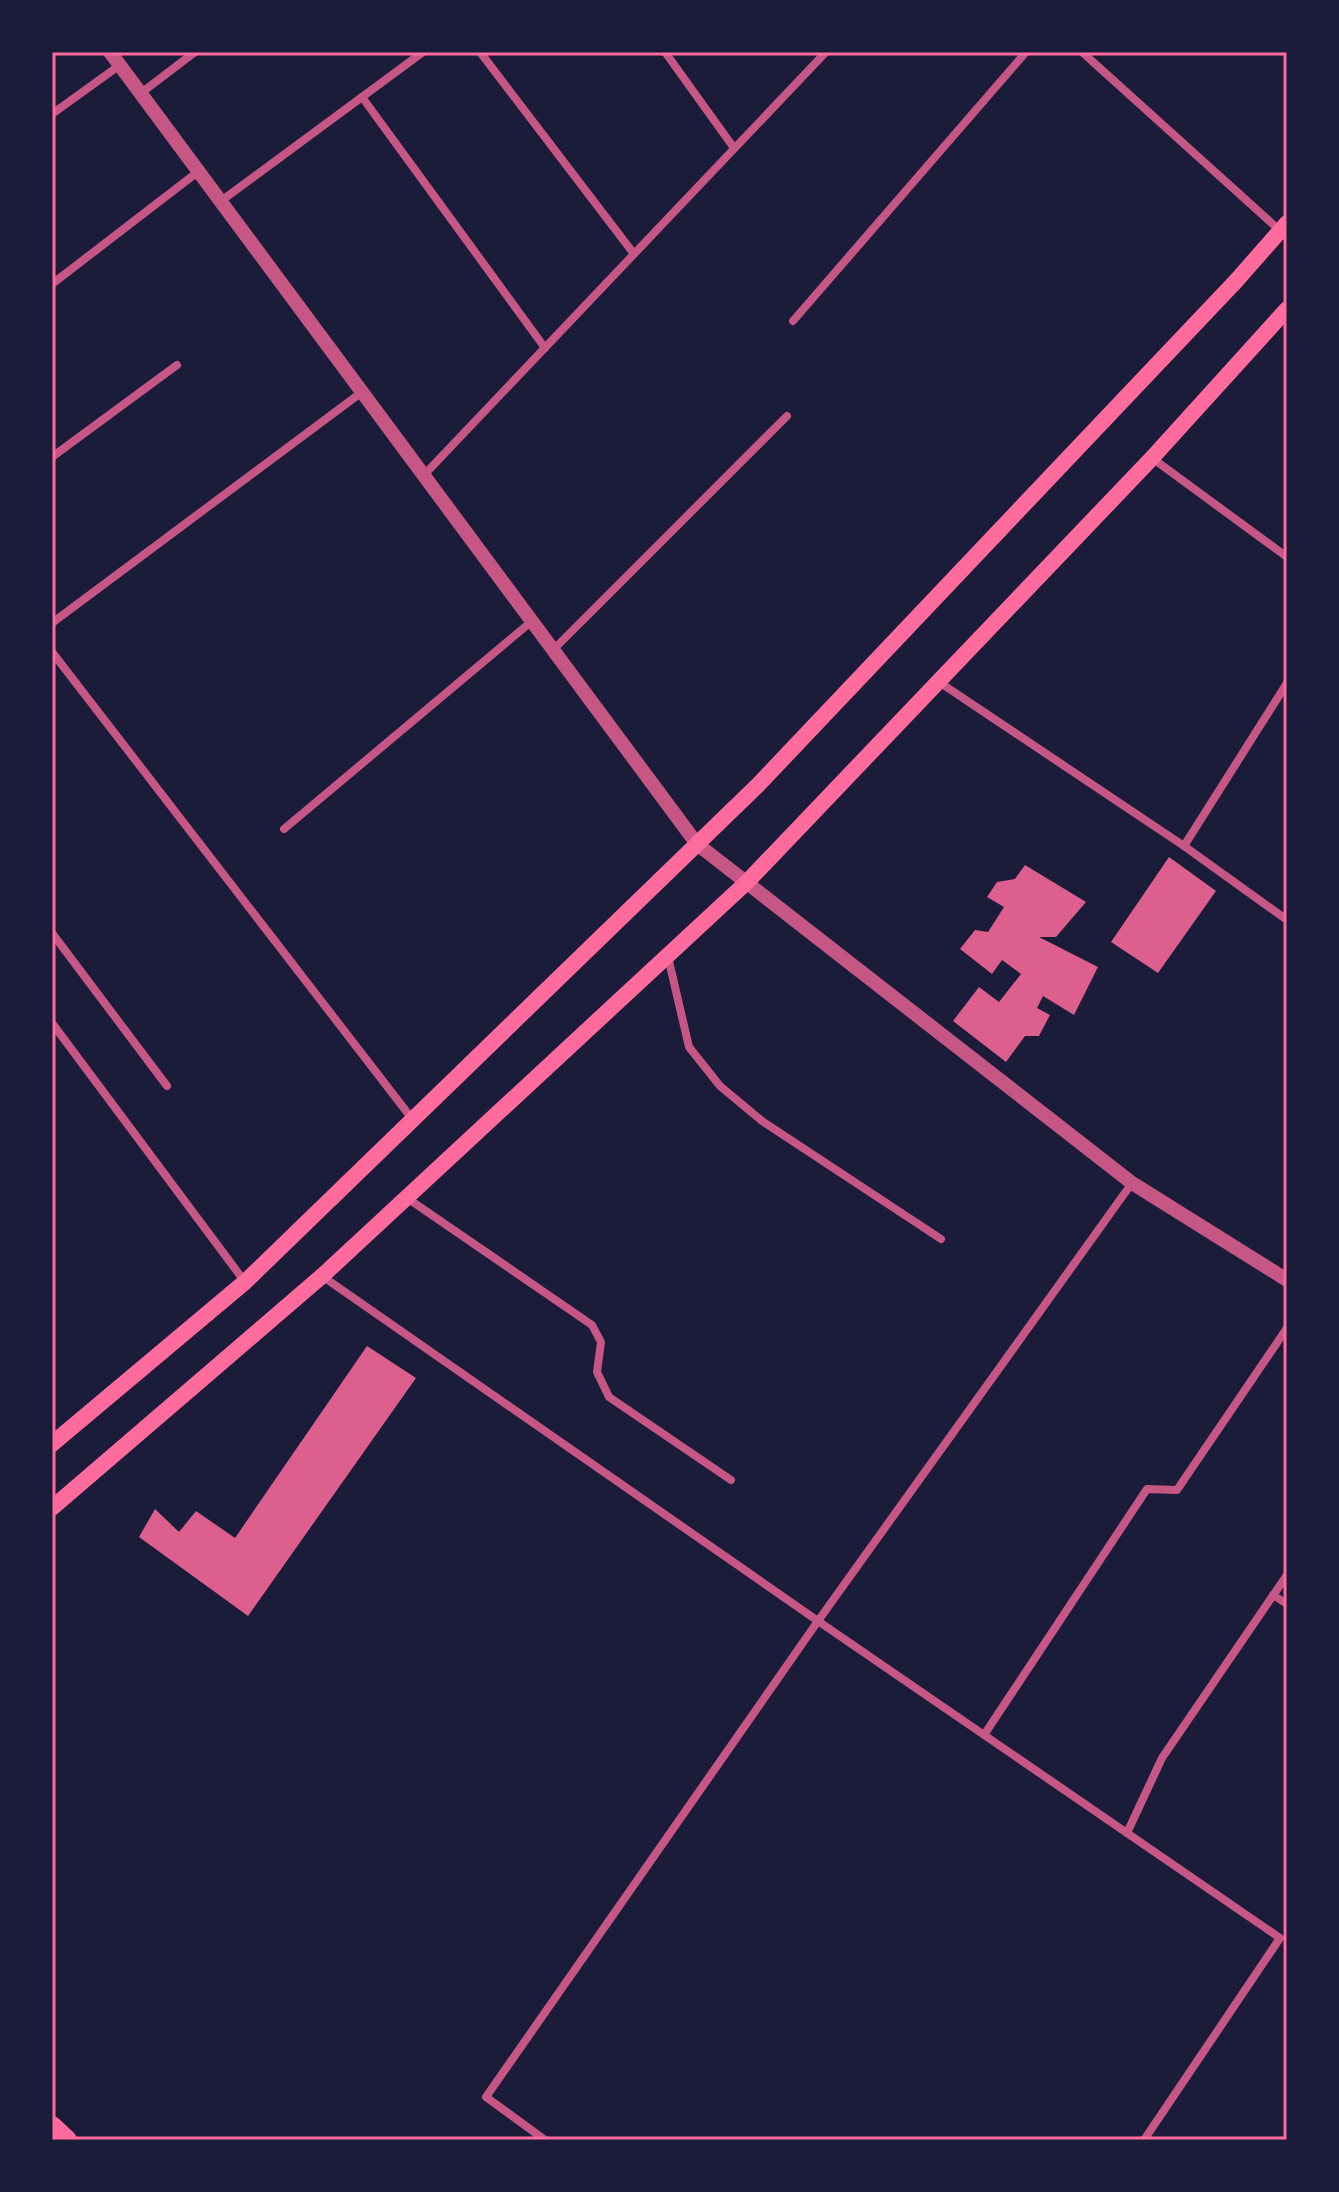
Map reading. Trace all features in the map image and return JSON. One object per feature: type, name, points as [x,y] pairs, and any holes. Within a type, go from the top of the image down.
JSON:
[{"type":"main road","points":[[52,1444],[245,1282],[758,785],[1285,231]]},
{"type":"main road","points":[[52,1508],[322,1276],[747,882],[1152,458],[1287,309]]},
{"type":"main road","points":[[52,2126],[67,2140]]},
{"type":"street","points":[[110,52],[697,844],[1132,1183],[1287,1280]]},
{"type":"street","points":[[141,93],[195,52]]},
{"type":"street","points":[[221,201],[423,52]]},
{"type":"street","points":[[480,52],[634,254]]},
{"type":"street","points":[[665,52],[734,148]]},
{"type":"street","points":[[424,475],[826,52]]},
{"type":"street","points":[[793,321],[1026,52]]},
{"type":"street","points":[[1082,52],[1285,231]]},
{"type":"street","points":[[52,114],[120,65]]},
{"type":"street","points":[[362,97],[545,348]]},
{"type":"street","points":[[52,284],[199,171]]},
{"type":"street","points":[[52,457],[177,365]]},
{"type":"street","points":[[52,623],[362,392]]},
{"type":"street","points":[[553,650],[787,416]]},
{"type":"street","points":[[1152,458],[1287,557]]},
{"type":"street","points":[[284,829],[532,621]]},
{"type":"street","points":[[52,652],[413,1120]]},
{"type":"street","points":[[939,682],[1184,846],[1287,920]]},
{"type":"street","points":[[1184,846],[1287,683]]},
{"type":"street","points":[[52,933],[167,1086]]},
{"type":"street","points":[[668,957],[689,1047],[720,1086],[762,1121],[941,1239]]},
{"type":"street","points":[[52,1023],[245,1282]]},
{"type":"street","points":[[545,2140],[486,2097],[818,1621],[1132,1183]]},
{"type":"street","points":[[407,1198],[592,1325],[601,1342],[597,1372],[609,1397],[731,1480]]},
{"type":"street","points":[[322,1276],[1280,1938],[1144,2140]]},
{"type":"street","points":[[984,1735],[1147,1489],[1177,1490],[1287,1328]]},
{"type":"street","points":[[1127,1833],[1162,1758],[1287,1575]]},
{"type":"street","points":[[1273,1595],[1287,1604]]},
{"type":"building","points":[[1169,857],[1216,891],[1158,973],[1111,942]]},
{"type":"building","points":[[1025,865],[1086,902],[1056,937],[1039,937],[1098,967],[1074,1015],[1043,996],[1037,1008],[1050,1015],[1039,1036],[1025,1036],[1006,1062],[953,1021],[979,987],[999,1002],[1021,974],[1002,960],[992,974],[960,949],[975,930],[988,932],[1004,907],[987,897],[997,882],[1015,879]]},
{"type":"building","points":[[367,1346],[416,1378],[248,1616],[139,1537],[155,1509],[179,1532],[196,1511],[235,1538]]}]
